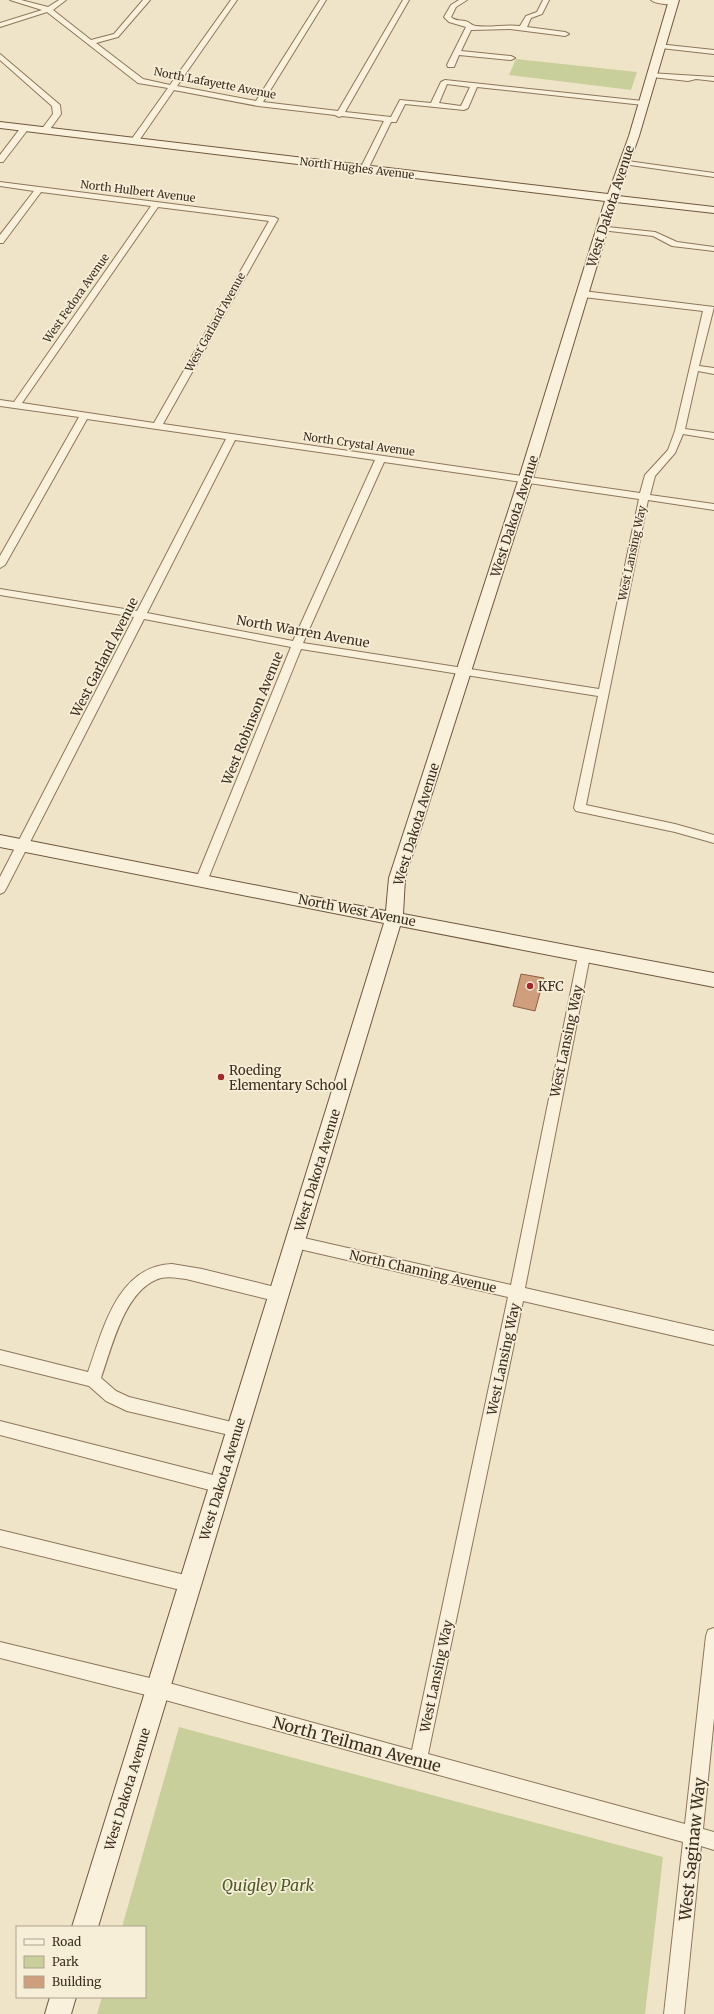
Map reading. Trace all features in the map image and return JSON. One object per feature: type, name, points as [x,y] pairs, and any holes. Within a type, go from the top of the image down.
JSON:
[{"type":"street","name":"North Lafayette Avenue","points":[[13,0],[47,9],[141,81],[258,104],[339,115],[391,120]]},
{"type":"street","points":[[0,25],[60,4],[63,0]]},
{"type":"street","points":[[90,42],[116,36],[148,0]]},
{"type":"street","points":[[135,140],[234,0]]},
{"type":"street","points":[[258,104],[322,0]]},
{"type":"street","points":[[339,115],[406,0]]},
{"type":"street","points":[[464,0],[453,6],[447,17],[451,21],[465,23],[469,28],[486,29],[510,27],[565,34]]},
{"type":"street","points":[[523,28],[528,17],[540,13],[546,0]]},
{"type":"street","points":[[654,0],[674,1]]},
{"type":"street","name":"West Dakota Avenue","points":[[85,1926],[394,917],[397,878],[525,481],[583,294],[601,228],[662,46],[674,1]]},
{"type":"street","points":[[452,65],[469,28]]},
{"type":"street","points":[[662,46],[714,52]]},
{"type":"street","points":[[457,53],[511,58]]},
{"type":"street","points":[[0,56],[56,105],[57,114],[45,130]]},
{"type":"street","points":[[0,68],[11,66]]},
{"type":"street","points":[[652,75],[688,79],[696,77],[714,79]]},
{"type":"street","points":[[434,105],[445,82],[643,103]]},
{"type":"street","points":[[364,169],[391,120],[403,102],[464,108],[475,85]]},
{"type":"street","name":"North Hughes Avenue","points":[[0,125],[714,210]]},
{"type":"street","points":[[0,160],[25,128]]},
{"type":"street","points":[[624,162],[714,175]]},
{"type":"street","name":"North Hulbert Avenue","points":[[0,184],[274,219]]},
{"type":"street","points":[[0,240],[39,189]]},
{"type":"street","name":"West Fedora Avenue","points":[[16,406],[156,204]]},
{"type":"street","name":"West Garland Avenue","points":[[157,426],[274,219]]},
{"type":"street","points":[[601,228],[656,234],[675,244],[714,249]]},
{"type":"street","points":[[583,294],[711,310]]},
{"type":"street","name":"West Lansing Way","points":[[711,310],[680,431],[672,451],[650,475],[644,497],[602,693],[580,808],[675,828],[714,839]]},
{"type":"street","points":[[695,368],[714,371]]},
{"type":"street","name":"North Crystal Avenue","points":[[0,404],[525,481],[714,507]]},
{"type":"street","points":[[0,565],[84,416]]},
{"type":"street","points":[[680,431],[714,436]]},
{"type":"street","name":"West Garland Avenue","points":[[0,889],[232,437]]},
{"type":"street","name":"West Robinson Avenue","points":[[202,880],[297,645],[380,459]]},
{"type":"street","name":"North Warren Avenue","points":[[0,592],[141,615],[297,645],[602,693]]},
{"type":"street","name":"North West Avenue","points":[[0,841],[394,917],[584,956],[714,980]]},
{"type":"street","name":"West Lansing Way","points":[[418,1762],[517,1292],[584,956]]},
{"type":"street","name":"North Channing Avenue","points":[[295,1242],[714,1338]]},
{"type":"street","points":[[93,1380],[122,1304],[134,1288],[154,1274],[163,1271],[182,1272],[279,1295]]},
{"type":"street","points":[[0,1357],[93,1380],[111,1396],[127,1404],[238,1430]]},
{"type":"street","points":[[0,1428],[221,1485]]},
{"type":"street","points":[[0,1538],[189,1584]]},
{"type":"street","name":"West Saginaw Way","points":[[674,2014],[714,1636]]},
{"type":"street","name":"North Teilman Avenue","points":[[0,1650],[158,1689],[418,1762],[714,1841]]},
{"type":"street","points":[[58,2014],[63,1998]]},
{"type":"green space","points":[[516,59],[637,72],[631,90],[509,75]]},
{"type":"green space","name":"Quigley Park","points":[[179,1727],[663,1857],[645,2014],[97,2014],[102,1998],[146,1998],[146,1926],[122,1926]]},
{"type":"building","name":"KFC","points":[[521,974],[544,978],[535,1011],[513,1006]]},
{"type":"place","name":"KFC","points":[[530,986]]},
{"type":"place","name":"Roeding Elementary School","points":[[221,1077]]}]
